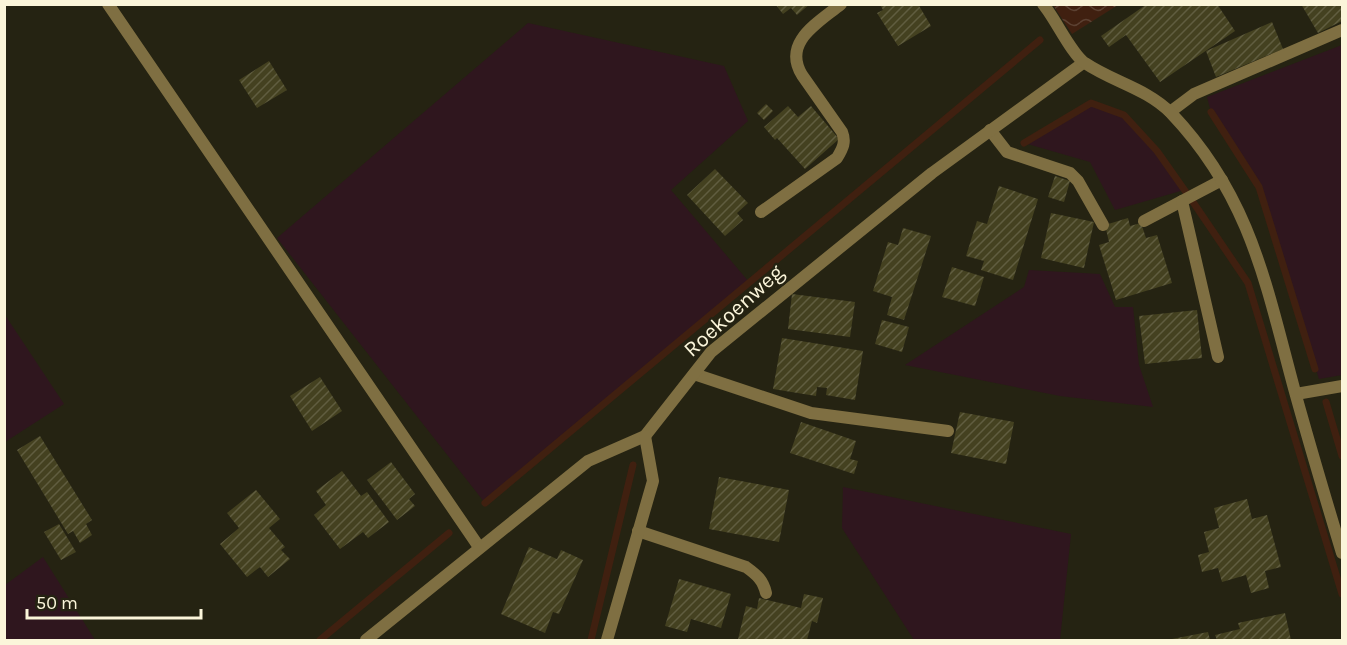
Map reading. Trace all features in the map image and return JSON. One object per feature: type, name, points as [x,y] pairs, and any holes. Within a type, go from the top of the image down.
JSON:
[{"type":"street","points":[[108,4],[479,547]]},
{"type":"street","points":[[761,212],[837,158],[843,149],[845,140],[842,132],[796,65],[795,53],[798,43],[809,30],[841,4]]},
{"type":"street","points":[[1042,4],[1083,63],[1138,88],[1170,112],[1222,180],[1248,229],[1263,271],[1342,554]]},
{"type":"street","points":[[1170,112],[1194,94],[1342,30]]},
{"type":"street","name":"Roekoenweg","points":[[366,640],[588,461],[645,436],[711,352],[780,294],[990,130],[1083,63]]},
{"type":"street","points":[[990,130],[1007,152],[1070,173],[1085,192],[1103,225]]},
{"type":"street","points":[[1144,221],[1222,180]]},
{"type":"street","points":[[1182,201],[1218,357]]},
{"type":"street","points":[[694,374],[811,413],[948,431]]},
{"type":"street","points":[[1296,394],[1342,386]]},
{"type":"street","points":[[607,640],[653,481],[645,436]]},
{"type":"street","points":[[638,531],[746,567],[757,574],[764,584],[766,593]]},
{"type":"shaded area","points":[[528,23],[724,66],[748,121],[671,190],[749,282],[485,503],[277,238]]},
{"type":"shaded area","points":[[1342,45],[1342,375],[1319,379],[1259,187],[1211,112],[1207,97]]},
{"type":"shaded area","points":[[1091,103],[1124,115],[1157,151],[1184,190],[1115,210],[1090,162],[1024,143]]},
{"type":"shaded area","points":[[1029,270],[1100,274],[1115,307],[1133,307],[1139,365],[1153,407],[1060,396],[905,365],[1024,287]]},
{"type":"shaded area","points":[[5,315],[64,404],[4,442]]},
{"type":"shaded area","points":[[843,487],[1071,534],[1060,640],[914,640],[842,528]]},
{"type":"shaded area","points":[[43,557],[95,640],[5,640],[5,585]]},
{"type":"water","points":[[1053,5],[1118,5],[1072,34]]},
{"type":"building","points":[[775,4],[810,4],[797,15],[791,8],[783,14]]},
{"type":"building","points":[[880,4],[918,4],[931,26],[898,46],[877,13],[883,10]]},
{"type":"building","points":[[1147,4],[1217,4],[1235,31],[1160,82],[1126,35],[1109,47],[1101,36]]},
{"type":"building","points":[[1301,4],[1342,4],[1342,21],[1318,33]]},
{"type":"building","points":[[1272,22],[1283,49],[1216,77],[1206,51]]},
{"type":"building","points":[[269,61],[287,90],[257,108],[239,80]]},
{"type":"building","points":[[766,104],[773,111],[764,120],[757,113]]},
{"type":"building","points":[[788,106],[798,117],[811,106],[839,139],[805,169],[764,127]]},
{"type":"building","points":[[715,169],[748,203],[737,213],[743,220],[725,236],[687,195]]},
{"type":"building","points":[[1055,176],[1070,181],[1064,202],[1048,197]]},
{"type":"building","points":[[999,186],[1038,199],[1013,280],[981,270],[984,261],[966,256],[977,221],[987,224]]},
{"type":"building","points":[[1051,213],[1094,222],[1084,268],[1041,258]]},
{"type":"building","points":[[1128,218],[1130,226],[1141,223],[1146,238],[1157,235],[1172,283],[1116,300],[1099,245],[1109,242],[1105,225]]},
{"type":"building","points":[[903,228],[931,236],[904,320],[887,315],[892,297],[873,291],[888,242],[898,245]]},
{"type":"building","points":[[952,267],[984,277],[975,306],[942,297]]},
{"type":"building","points":[[792,294],[855,302],[850,337],[788,329]]},
{"type":"building","points":[[1197,310],[1202,358],[1145,364],[1139,316]]},
{"type":"building","points":[[882,320],[909,327],[902,352],[875,344]]},
{"type":"building","points":[[782,338],[863,351],[855,400],[826,395],[827,388],[817,387],[816,396],[773,389]]},
{"type":"building","points":[[320,377],[342,411],[312,431],[290,396]]},
{"type":"building","points":[[960,412],[1014,422],[1006,464],[951,453]]},
{"type":"building","points":[[801,422],[856,441],[850,459],[858,461],[854,474],[790,453]]},
{"type":"building","points":[[40,436],[92,520],[86,524],[92,535],[80,543],[73,531],[68,534],[17,450]]},
{"type":"building","points":[[391,462],[415,494],[409,499],[415,506],[397,520],[367,480]]},
{"type":"building","points":[[342,471],[361,496],[367,492],[389,522],[368,538],[363,532],[340,549],[314,515],[326,505],[316,491]]},
{"type":"building","points":[[719,477],[789,490],[779,542],[709,529]]},
{"type":"building","points":[[256,490],[280,519],[269,528],[285,547],[281,550],[290,559],[268,577],[260,567],[247,577],[220,544],[239,528],[227,513]]},
{"type":"building","points":[[1247,499],[1252,519],[1267,515],[1281,567],[1265,571],[1269,588],[1251,593],[1246,575],[1222,582],[1218,568],[1202,572],[1198,555],[1209,552],[1204,532],[1219,528],[1214,508]]},
{"type":"building","points":[[59,524],[76,552],[61,560],[44,532]]},
{"type":"building","points":[[529,547],[557,559],[561,550],[583,560],[559,614],[553,612],[545,633],[501,614]]},
{"type":"building","points":[[679,579],[731,594],[721,628],[691,619],[687,632],[665,626]]},
{"type":"building","points":[[804,594],[823,598],[817,623],[812,621],[807,640],[738,639],[746,606],[757,609],[759,598],[801,608]]},
{"type":"building","points":[[1285,613],[1291,640],[1217,640],[1215,635],[1240,629],[1238,623]]},
{"type":"building","points":[[1208,632],[1210,640],[1172,640],[1172,639]]},
{"type":"waterway","points":[[485,503],[1040,40]]},
{"type":"waterway","points":[[1024,143],[1091,103],[1124,115],[1157,151],[1188,195]]},
{"type":"waterway","points":[[1211,112],[1259,187],[1315,369]]},
{"type":"waterway","points":[[1193,202],[1248,283],[1342,594]]},
{"type":"waterway","points":[[1326,402],[1342,456]]},
{"type":"waterway","points":[[591,640],[633,465]]},
{"type":"waterway","points":[[320,640],[449,533]]}]
